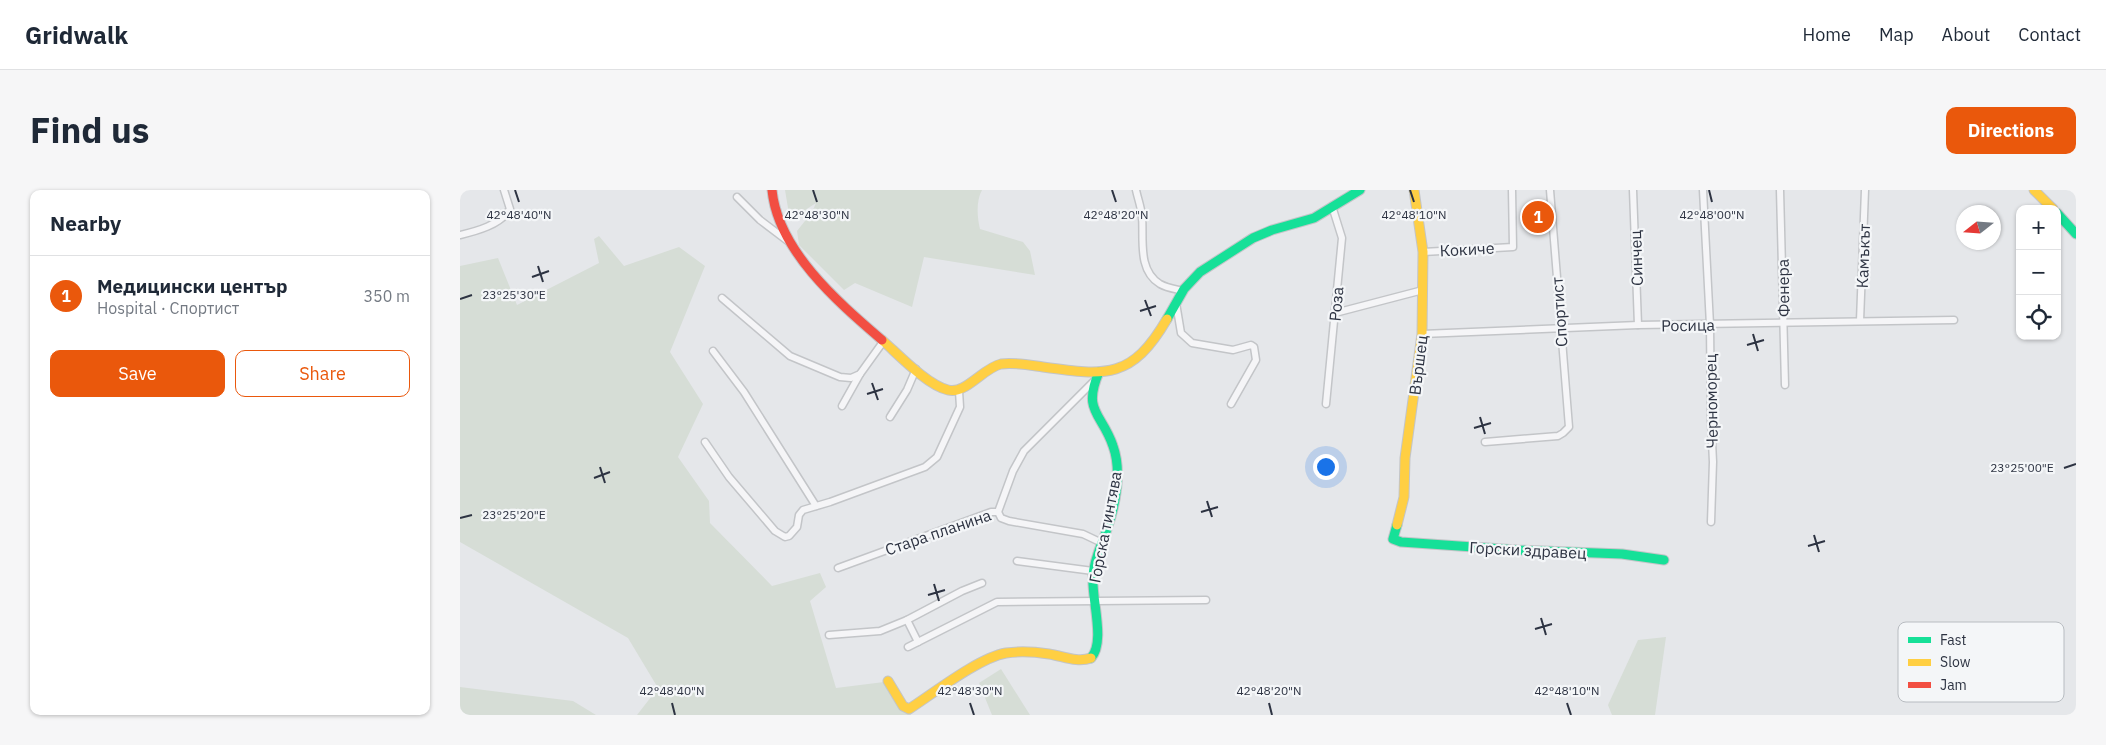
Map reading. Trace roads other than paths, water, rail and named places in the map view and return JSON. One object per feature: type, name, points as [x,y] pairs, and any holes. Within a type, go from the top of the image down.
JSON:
[{"type":"street","points":[[460,235],[481,230],[506,215],[510,209],[504,190]]},
{"type":"street","points":[[772,190],[777,215],[790,242],[830,292],[883,342],[916,369],[946,390],[959,391],[984,370],[1002,364],[1032,364],[1068,371],[1099,372],[1127,365],[1141,354],[1193,277],[1253,238],[1314,218],[1360,190]]},
{"type":"street","points":[[1136,190],[1142,218],[1141,238],[1144,258],[1148,270],[1154,279],[1161,284],[1183,291]]},
{"type":"street","name":"Вършец","points":[[1393,539],[1404,497],[1405,458],[1422,334],[1423,252],[1414,190]]},
{"type":"street","name":"Кокиче","points":[[1423,252],[1513,247],[1512,190]]},
{"type":"street","name":"Спортист","points":[[1485,442],[1558,436],[1569,427],[1550,190]]},
{"type":"street","name":"Синчец","points":[[1633,190],[1638,325]]},
{"type":"street","name":"Черноморец","points":[[1703,190],[1710,325],[1713,462],[1710,522]]},
{"type":"street","name":"Фенера","points":[[1780,190],[1784,385]]},
{"type":"street","name":"Камъкът","points":[[1860,321],[1865,190]]},
{"type":"street","points":[[2034,190],[2049,205]]},
{"type":"street","points":[[737,197],[780,237],[790,242]]},
{"type":"street","name":"Роза","points":[[1326,404],[1342,238],[1332,206]]},
{"type":"street","points":[[2061,217],[2076,234]]},
{"type":"street","points":[[1335,313],[1423,290]]},
{"type":"street","points":[[722,298],[790,356],[840,377],[851,378],[860,374]]},
{"type":"street","points":[[1176,303],[1181,334],[1192,344],[1233,350],[1251,345],[1254,347],[1256,360],[1231,404]]},
{"type":"street","name":"Росица","points":[[1422,334],[1638,325],[1954,320]]},
{"type":"street","points":[[842,406],[860,374],[883,342]]},
{"type":"street","points":[[713,351],[744,392],[816,506]]},
{"type":"street","points":[[890,417],[907,390],[916,369]]},
{"type":"street","points":[[1093,382],[1099,372]]},
{"type":"street","name":"Стара планина","points":[[838,568],[990,512],[998,512],[1013,471],[1024,451],[1093,382]]},
{"type":"street","name":"Горска тинтява","points":[[888,681],[903,706],[909,709],[978,666],[1005,653],[1048,654],[1084,660],[1092,658],[1095,653],[1098,632],[1093,600],[1093,571],[1096,554],[1108,528],[1118,472],[1115,452],[1110,437],[1098,421],[1095,413],[1093,382]]},
{"type":"street","points":[[705,442],[748,500],[785,537],[793,534],[801,512],[925,467],[934,460],[960,407],[959,391]]},
{"type":"street","points":[[998,512],[1001,518],[1009,521],[1083,534],[1102,543]]},
{"type":"street","name":"Горски здравец","points":[[1393,539],[1401,542],[1484,548],[1622,554],[1664,560]]},
{"type":"street","points":[[1017,561],[1093,571]]},
{"type":"street","points":[[829,635],[880,631],[907,620],[962,591],[982,583]]},
{"type":"street","points":[[908,647],[997,602],[1206,600]]},
{"type":"street","points":[[907,620],[918,642]]},
{"type":"place","name":"Медицински център","points":[[1538,217]]}]
